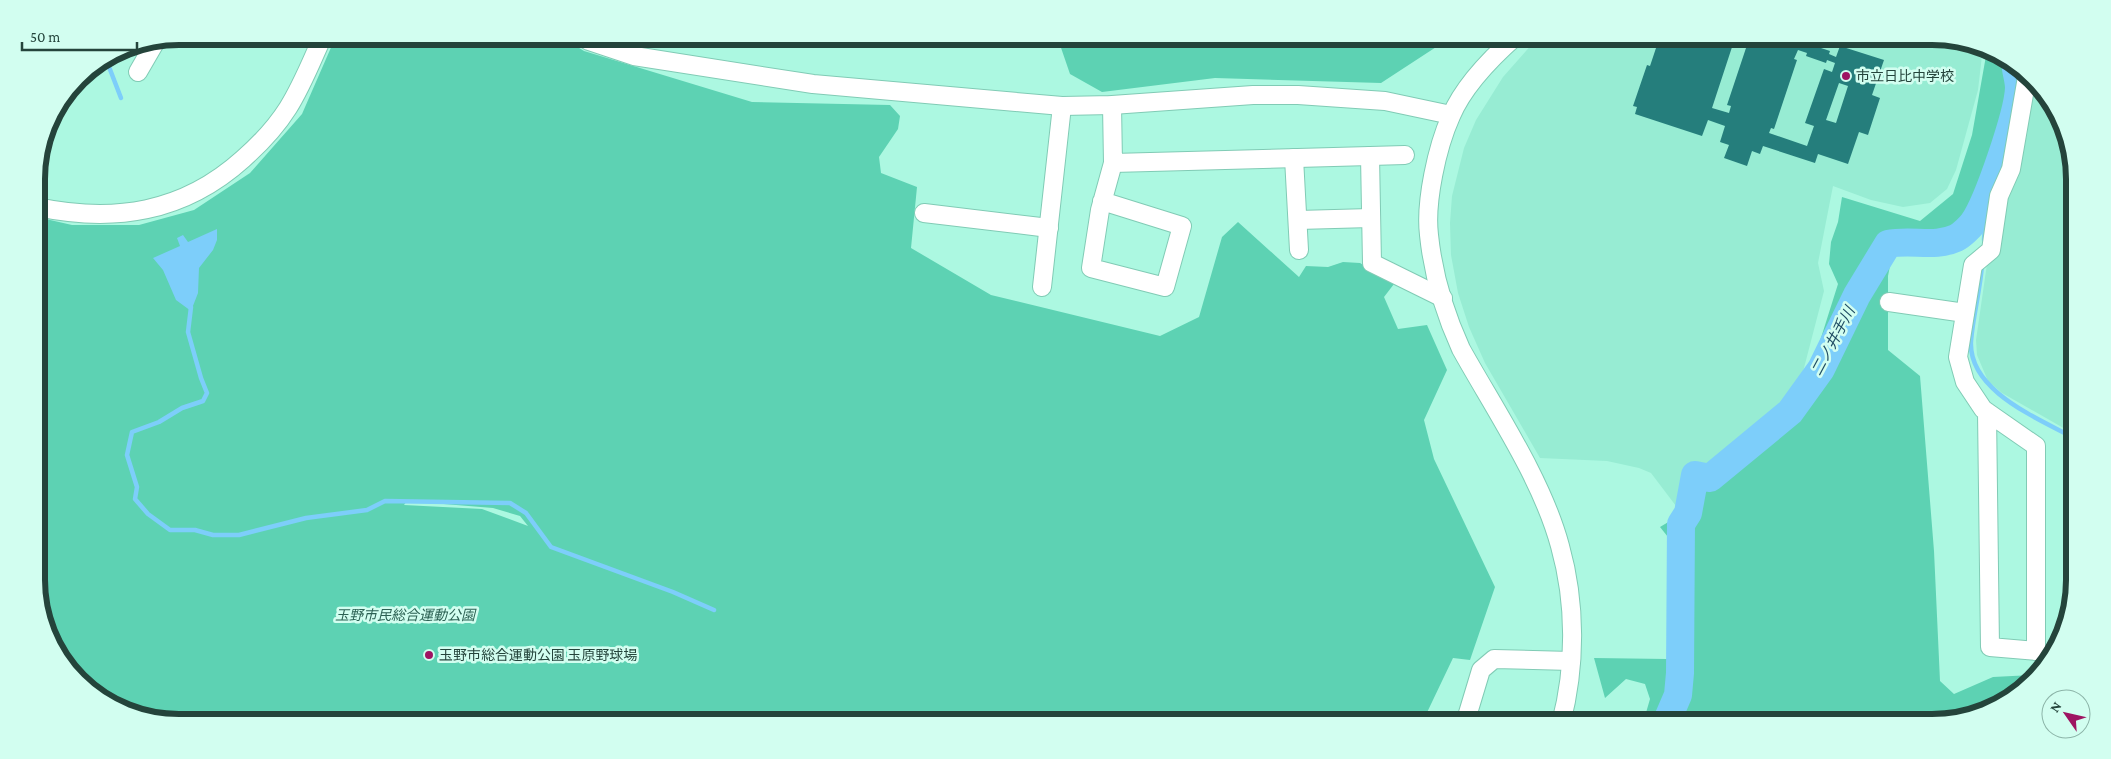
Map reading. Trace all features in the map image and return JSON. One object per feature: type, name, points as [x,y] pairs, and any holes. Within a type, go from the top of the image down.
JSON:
[{"type":"street","points":[[45,208],[95,215],[128,212],[167,205],[214,182],[258,146],[288,108],[317,45]]},
{"type":"street","points":[[601,45],[634,56],[813,84],[1062,106],[1112,105],[1253,95],[1298,95],[1384,101],[1451,115]]},
{"type":"street","points":[[1508,45],[1469,86],[1451,115],[1440,144],[1429,206],[1429,236],[1442,298],[1452,329],[1461,349],[1530,471],[1560,545],[1572,615],[1571,661],[1567,701],[1563,714]]},
{"type":"street","points":[[138,72],[152,48]]},
{"type":"street","points":[[1987,412],[1990,647],[2036,651],[2036,446],[1983,409],[1966,382],[1958,357],[1973,265],[1991,250],[1999,196],[2011,169],[2026,84]]},
{"type":"street","points":[[1102,201],[1182,226],[1165,287],[1091,268],[1102,201],[1113,163],[1112,105]]},
{"type":"street","points":[[1042,287],[1062,106]]},
{"type":"street","points":[[1113,163],[1405,155]]},
{"type":"street","points":[[1370,156],[1372,263],[1442,298]]},
{"type":"street","points":[[1294,158],[1299,250]]},
{"type":"street","points":[[924,213],[1049,228]]},
{"type":"street","points":[[1298,220],[1372,218]]},
{"type":"street","points":[[1889,302],[1965,313]]},
{"type":"street","points":[[1467,714],[1481,670],[1494,659],[1571,661]]},
{"type":"shaded area","points":[[1531,45],[1932,45],[1950,46],[1982,55],[1978,90],[1956,170],[1947,189],[1930,203],[1903,207],[1871,200],[1833,186],[1818,263],[1824,291],[1798,391],[1701,470],[1694,466],[1683,508],[1676,506],[1651,473],[1639,468],[1607,461],[1540,458],[1485,363],[1469,327],[1458,293],[1451,255],[1450,223],[1452,196],[1464,148],[1476,120],[1503,77]]},
{"type":"shaded area","points":[[2031,89],[2052,120],[2059,136],[2065,161],[2066,429],[2002,393],[1988,381],[1977,355],[1976,340],[1987,264],[2004,197],[2027,136]]},
{"type":"green space","name":"玉野市民総合運動公園","points":[[332,45],[574,45],[584,51],[752,102],[890,105],[900,116],[898,129],[879,157],[881,173],[917,187],[911,248],[991,295],[1160,336],[1199,317],[1222,237],[1238,222],[1299,277],[1306,266],[1328,267],[1343,262],[1360,263],[1394,284],[1384,297],[1398,329],[1427,325],[1447,370],[1424,420],[1434,459],[1495,587],[1470,660],[1453,658],[1426,714],[170,714],[136,707],[104,691],[78,668],[59,639],[52,623],[46,598],[45,219],[72,225],[139,225],[194,210],[250,173],[302,114]],"holes":[[[407,501],[493,508],[520,516],[528,526],[482,509],[404,505]]]},
{"type":"green space","points":[[1060,45],[1439,45],[1381,83],[1215,78],[1102,92],[1070,74]]},
{"type":"green space","points":[[1986,57],[2013,72],[2012,91],[1977,203],[1957,230],[1928,237],[1896,235],[1888,276],[1888,350],[1920,376],[1934,551],[1940,681],[1954,694],[1993,677],[2027,675],[1999,696],[1983,704],[1941,714],[1646,714],[1650,699],[1645,684],[1626,679],[1605,698],[1594,658],[1667,659],[1668,537],[1660,527],[1680,515],[1703,488],[1796,417],[1838,284],[1829,264],[1831,242],[1838,222],[1842,197],[1920,221],[1953,194],[1972,135]]},
{"type":"water","points":[[217,229],[217,240],[213,250],[199,268],[198,293],[191,311],[176,300],[163,270],[153,258],[180,246],[177,238],[183,235],[188,242]]},
{"type":"building","points":[[1657,45],[1733,45],[1712,108],[1729,113],[1731,106],[1727,105],[1747,45],[1803,45],[1808,47],[1812,45],[1830,51],[1829,54],[1836,57],[1840,46],[1884,60],[1872,95],[1880,98],[1868,135],[1859,132],[1848,164],[1818,154],[1815,163],[1763,146],[1760,154],[1752,151],[1747,166],[1724,158],[1729,145],[1720,142],[1725,126],[1708,120],[1702,136],[1635,114],[1637,107],[1633,106],[1647,65],[1650,66]],"holes":[[[1798,50],[1807,53],[1806,56],[1826,63],[1827,60],[1835,63],[1832,72],[1824,69],[1805,123],[1814,126],[1807,146],[1769,133],[1771,128],[1774,129],[1797,60],[1794,59]],[[1839,83],[1848,86],[1836,123],[1826,120]]]},
{"type":"waterway","points":[[108,65],[121,98]]},
{"type":"waterway","name":"二ノ井手川","points":[[1670,714],[1678,695],[1680,673],[1681,524],[1688,513],[1695,475],[1710,478],[1790,412],[1821,369],[1857,295],[1888,244],[1948,241],[1961,235],[1973,223],[1994,178],[2014,117],[2019,88],[2017,76]]},
{"type":"waterway","points":[[1983,204],[1984,240]]},
{"type":"waterway","points":[[1982,265],[1971,341],[1973,359],[1981,374],[2008,401],[2066,434]]},
{"type":"waterway","points":[[191,307],[188,332],[207,393],[203,401],[182,408],[159,422],[132,432],[127,455],[137,487],[135,499],[148,514],[170,530],[195,530],[213,535],[239,535],[306,518],[367,510],[385,501],[510,503],[526,513],[551,547],[673,592],[714,610]]},
{"type":"place","name":"市立日比中学校","points":[[1846,76]]},
{"type":"place","name":"玉野市総合運動公園 玉原野球場","points":[[429,655]]}]
